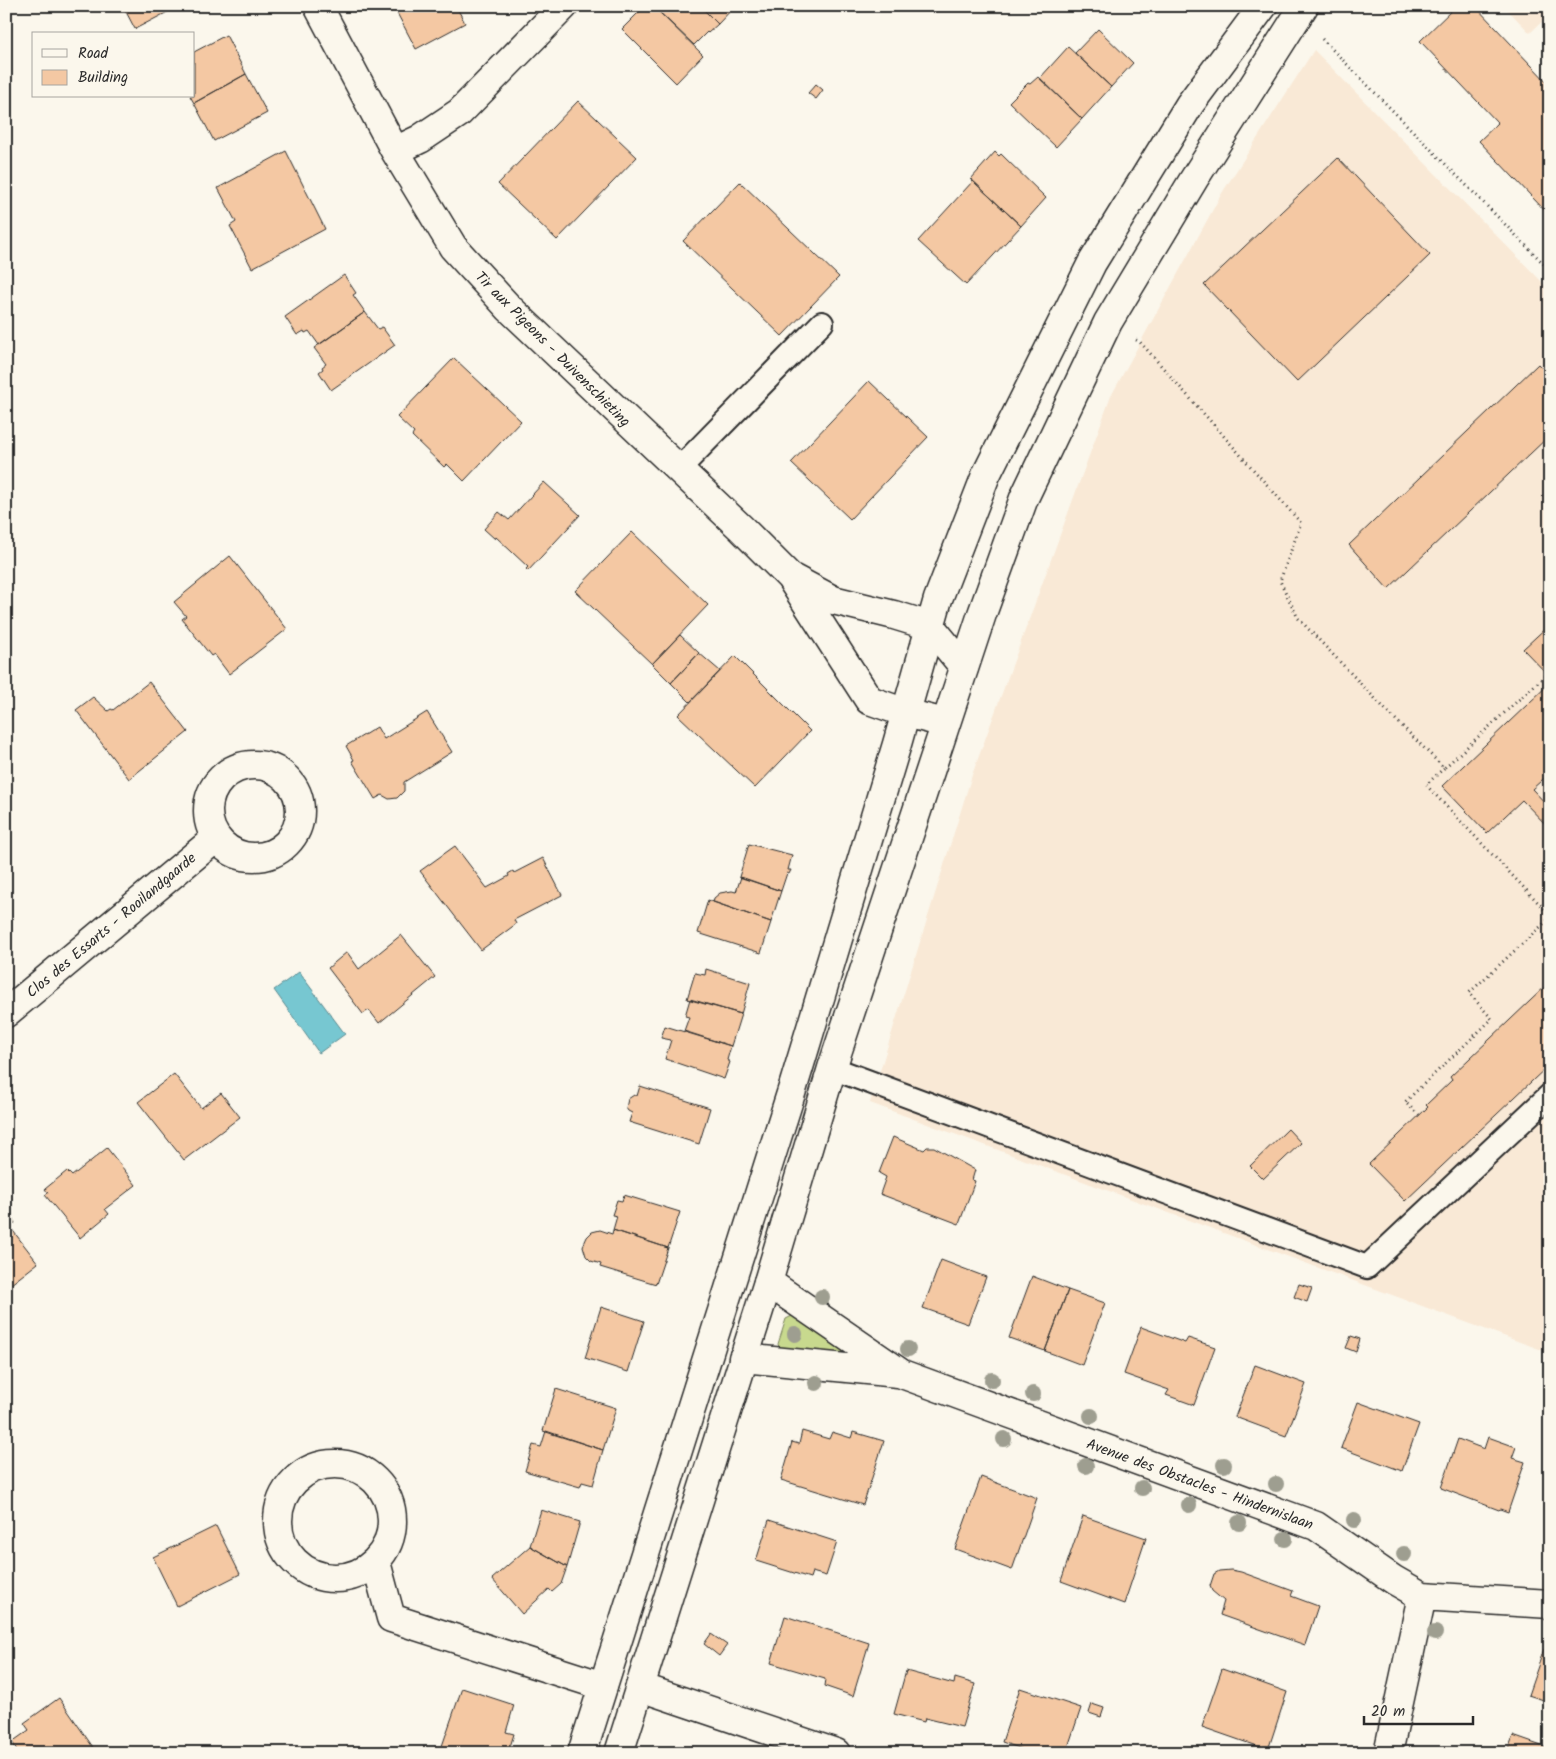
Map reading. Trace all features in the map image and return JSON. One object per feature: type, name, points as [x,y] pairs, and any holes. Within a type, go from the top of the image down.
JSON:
[{"type":"street","name":"Tir aux Pigeons - Duivenschieting","points":[[318,6],[395,151],[453,247],[508,308],[741,528],[790,577],[869,700],[906,713],[945,723]]},
{"type":"street","points":[[395,151],[420,139],[459,113],[564,6]]},
{"type":"street","points":[[582,1753],[793,1087],[906,713],[938,599],[986,475],[1092,263],[1190,104],[1263,6]]},
{"type":"street","points":[[619,1753],[768,1282],[832,1068],[945,723],[1024,498],[1108,322],[1194,180],[1301,11]]},
{"type":"street","name":"Tir aux Pigeons - Duivenschieting","points":[[790,577],[833,600],[930,626]]},
{"type":"street","points":[[930,626],[964,667]]},
{"type":"street","name":"Clos des Essarts - Rooilandgaarde","points":[[6,1013],[216,838]]},
{"type":"street","name":"Avenue des Obstacles - Hindernislaan","points":[[768,1282],[902,1374],[1316,1526],[1394,1580],[1422,1596],[1550,1604]]},
{"type":"street","name":"Avenue des Obstacles - Hindernislaan","points":[[743,1358],[902,1374]]},
{"type":"street","points":[[340,1464],[360,1469],[376,1481],[388,1497],[393,1527],[388,1546],[376,1562],[350,1577],[330,1579],[311,1573],[295,1562],[284,1548],[278,1529],[279,1509],[287,1491],[306,1472],[325,1465],[340,1464]]},
{"type":"street","points":[[376,1562],[391,1618],[603,1686]]},
{"type":"street","points":[[1388,1753],[1422,1596]]},
{"type":"street","points":[[640,1687],[836,1753]]},
{"type":"lane","points":[[678,470],[822,323]]},
{"type":"lane","points":[[832,1068],[1367,1267],[1550,1095]]},
{"type":"path","points":[[1301,11],[1550,270]]},
{"type":"path","points":[[1108,322],[1140,342],[1301,523],[1280,581],[1298,618],[1444,768]]},
{"type":"path","points":[[1419,1115],[1405,1102],[1492,1019],[1469,994],[1550,916],[1426,785],[1547,674]]},
{"type":"shaded area","points":[[1504,6],[1550,6],[1550,14],[1530,33]]},
{"type":"shaded area","points":[[1314,50],[1550,290],[1550,1353],[870,1103],[972,775],[1111,396],[1222,193]]},
{"type":"green space","points":[[792,1316],[849,1349],[850,1356],[781,1352],[778,1344],[786,1319]]},
{"type":"water","points":[[299,972],[345,1034],[319,1053],[274,990]]},
{"type":"building","points":[[123,6],[179,6],[135,29]]},
{"type":"building","points":[[393,6],[408,6],[397,13]]},
{"type":"building","points":[[408,6],[456,6],[465,23],[416,49],[397,13]]},
{"type":"building","points":[[645,6],[653,6],[703,55],[676,83],[622,29]]},
{"type":"building","points":[[653,6],[700,6],[718,24],[694,45]]},
{"type":"building","points":[[700,6],[735,6],[718,24]]},
{"type":"building","points":[[1456,6],[1475,6],[1550,85],[1550,216],[1479,141],[1498,123],[1420,41]]},
{"type":"building","points":[[1098,29],[1133,63],[1111,87],[1075,53]]},
{"type":"building","points":[[226,35],[246,74],[194,103],[191,98],[195,98],[195,51]]},
{"type":"building","points":[[1068,47],[1111,87],[1082,119],[1040,78]]},
{"type":"building","points":[[246,74],[267,113],[214,141],[194,103]]},
{"type":"building","points":[[1038,77],[1082,119],[1056,147],[1009,102],[1028,83],[1030,84]]},
{"type":"building","points":[[816,84],[823,90],[816,99],[808,93]]},
{"type":"building","points":[[578,101],[637,157],[557,240],[498,184]]},
{"type":"building","points":[[286,151],[325,229],[252,268],[230,226],[236,222],[218,188]]},
{"type":"building","points":[[995,152],[999,156],[1001,154],[1046,198],[1021,226],[971,179]]},
{"type":"building","points":[[1338,158],[1430,255],[1297,382],[1204,285]]},
{"type":"building","points":[[973,181],[1021,226],[966,285],[918,241]]},
{"type":"building","points":[[740,182],[839,277],[782,336],[683,241]]},
{"type":"building","points":[[344,275],[356,293],[353,295],[365,312],[319,345],[309,331],[305,333],[304,331],[297,335],[285,317]]},
{"type":"building","points":[[365,312],[378,329],[382,327],[395,345],[331,390],[319,372],[326,364],[314,348]]},
{"type":"building","points":[[454,358],[521,421],[464,481],[447,464],[444,467],[412,436],[414,433],[397,417]]},
{"type":"building","points":[[1538,364],[1550,376],[1550,435],[1388,589],[1349,545]]},
{"type":"building","points":[[869,381],[928,437],[850,519],[791,463]]},
{"type":"building","points":[[544,482],[580,515],[528,571],[526,569],[528,567],[496,537],[495,539],[484,529],[499,512],[509,520]]},
{"type":"building","points":[[632,532],[708,605],[652,664],[575,591]]},
{"type":"building","points":[[230,556],[287,629],[229,674],[214,654],[211,656],[182,619],[186,616],[174,602]]},
{"type":"building","points":[[1550,624],[1550,677],[1523,649]]},
{"type":"building","points":[[680,635],[699,653],[671,683],[652,664]]},
{"type":"building","points":[[699,653],[720,671],[690,702],[671,683]]},
{"type":"building","points":[[735,656],[810,731],[755,788],[678,715]]},
{"type":"building","points":[[149,682],[188,732],[129,779],[76,710],[93,697],[108,711],[113,710]]},
{"type":"building","points":[[1550,683],[1550,773],[1532,789],[1550,808],[1550,829],[1522,800],[1487,833],[1442,786]]},
{"type":"building","points":[[427,712],[452,752],[404,782],[404,791],[397,798],[389,799],[382,795],[375,799],[352,761],[354,760],[346,746],[377,727],[384,739]]},
{"type":"building","points":[[749,844],[792,855],[788,870],[791,870],[789,874],[787,873],[781,891],[739,877]]},
{"type":"building","points":[[455,846],[487,888],[509,876],[508,874],[513,871],[514,873],[543,858],[562,895],[514,920],[516,924],[481,950],[420,871]]},
{"type":"building","points":[[741,877],[781,891],[771,922],[713,902],[714,898],[720,893],[736,892]]},
{"type":"building","points":[[708,900],[771,922],[761,953],[698,933]]},
{"type":"building","points":[[401,935],[435,977],[379,1023],[369,1010],[363,1014],[328,968],[347,952],[359,969]]},
{"type":"building","points":[[706,969],[750,983],[741,1014],[687,999],[695,973],[705,975]]},
{"type":"building","points":[[1550,982],[1550,1064],[1405,1201],[1369,1164],[1428,1107],[1426,1105],[1452,1080],[1450,1077]]},
{"type":"building","points":[[690,999],[741,1014],[731,1046],[684,1031],[689,1017],[685,1016]]},
{"type":"building","points":[[665,1026],[731,1046],[727,1060],[730,1062],[724,1079],[665,1059],[671,1040],[661,1038]]},
{"type":"building","points":[[174,1074],[201,1108],[221,1093],[240,1117],[184,1160],[138,1102]]},
{"type":"building","points":[[640,1086],[710,1108],[699,1144],[629,1122],[632,1113],[626,1108],[628,1099],[634,1095],[637,1096]]},
{"type":"building","points":[[1288,1129],[1301,1143],[1263,1179],[1250,1166]]},
{"type":"building","points":[[893,1137],[924,1150],[927,1147],[934,1147],[975,1170],[972,1180],[975,1181],[959,1224],[880,1194],[886,1177],[879,1173]]},
{"type":"building","points":[[107,1148],[136,1185],[105,1209],[109,1214],[80,1238],[45,1195],[48,1193],[45,1189],[67,1171],[72,1176]]},
{"type":"building","points":[[624,1195],[680,1212],[668,1248],[613,1230],[617,1216],[612,1215],[617,1200],[622,1201]]},
{"type":"building","points":[[9,1214],[15,1223],[10,1227],[38,1263],[6,1288],[6,1216]]},
{"type":"building","points":[[600,1230],[612,1234],[613,1230],[668,1248],[656,1284],[600,1267],[601,1264],[591,1261],[586,1256],[583,1246],[587,1237],[592,1232]]},
{"type":"building","points":[[941,1260],[986,1277],[968,1324],[923,1308]]},
{"type":"building","points":[[1032,1276],[1068,1290],[1045,1351],[1009,1338]]},
{"type":"building","points":[[1299,1284],[1312,1288],[1307,1302],[1294,1297]]},
{"type":"building","points":[[1068,1290],[1105,1303],[1082,1365],[1045,1351]]},
{"type":"building","points":[[601,1307],[644,1321],[628,1372],[585,1358]]},
{"type":"building","points":[[1141,1327],[1185,1343],[1188,1338],[1215,1347],[1194,1405],[1166,1395],[1169,1390],[1124,1374]]},
{"type":"building","points":[[1351,1336],[1360,1339],[1356,1352],[1346,1348]]},
{"type":"building","points":[[1255,1365],[1306,1384],[1286,1436],[1235,1417]]},
{"type":"building","points":[[556,1389],[616,1408],[603,1450],[543,1431]]},
{"type":"building","points":[[1358,1402],[1419,1424],[1402,1471],[1341,1448]]},
{"type":"building","points":[[546,1431],[603,1450],[593,1485],[582,1482],[580,1487],[525,1471],[533,1445],[541,1447]]},
{"type":"building","points":[[802,1431],[829,1439],[832,1432],[851,1438],[853,1432],[884,1441],[863,1505],[781,1480],[792,1442],[799,1444]]},
{"type":"building","points":[[1488,1437],[1516,1447],[1512,1458],[1525,1462],[1508,1512],[1441,1488],[1458,1439],[1484,1449]]},
{"type":"building","points":[[981,1477],[1037,1498],[1012,1570],[955,1549]]},
{"type":"building","points":[[541,1510],[580,1522],[567,1567],[530,1546]]},
{"type":"building","points":[[1083,1516],[1146,1538],[1124,1604],[1061,1581]]},
{"type":"building","points":[[769,1520],[837,1542],[826,1576],[812,1572],[810,1578],[756,1561]]},
{"type":"building","points":[[216,1526],[240,1574],[177,1606],[153,1557]]},
{"type":"building","points":[[530,1546],[567,1567],[561,1584],[552,1592],[549,1589],[522,1614],[492,1579]]},
{"type":"building","points":[[1231,1570],[1293,1591],[1291,1596],[1318,1606],[1305,1645],[1220,1615],[1224,1601],[1212,1591],[1210,1586],[1214,1574],[1219,1571]]},
{"type":"building","points":[[785,1616],[869,1643],[853,1696],[824,1686],[825,1679],[771,1663]]},
{"type":"building","points":[[711,1634],[727,1645],[719,1656],[704,1644]]},
{"type":"building","points":[[1544,1649],[1550,1651],[1550,1702],[1528,1695]]},
{"type":"building","points":[[1222,1669],[1287,1692],[1268,1750],[1202,1727]]},
{"type":"building","points":[[906,1671],[954,1684],[955,1678],[975,1684],[962,1727],[925,1718],[924,1722],[894,1714]]},
{"type":"building","points":[[462,1688],[514,1705],[506,1732],[514,1734],[508,1753],[453,1753],[441,1749]]},
{"type":"building","points":[[1020,1688],[1081,1708],[1066,1753],[1021,1753],[1022,1749],[1002,1742]]},
{"type":"building","points":[[59,1698],[97,1753],[19,1753],[12,1742],[29,1730],[24,1723]]},
{"type":"building","points":[[1092,1704],[1104,1708],[1101,1717],[1089,1713]]},
{"type":"building","points":[[1513,1736],[1550,1749],[1550,1753],[1507,1753]]}]
